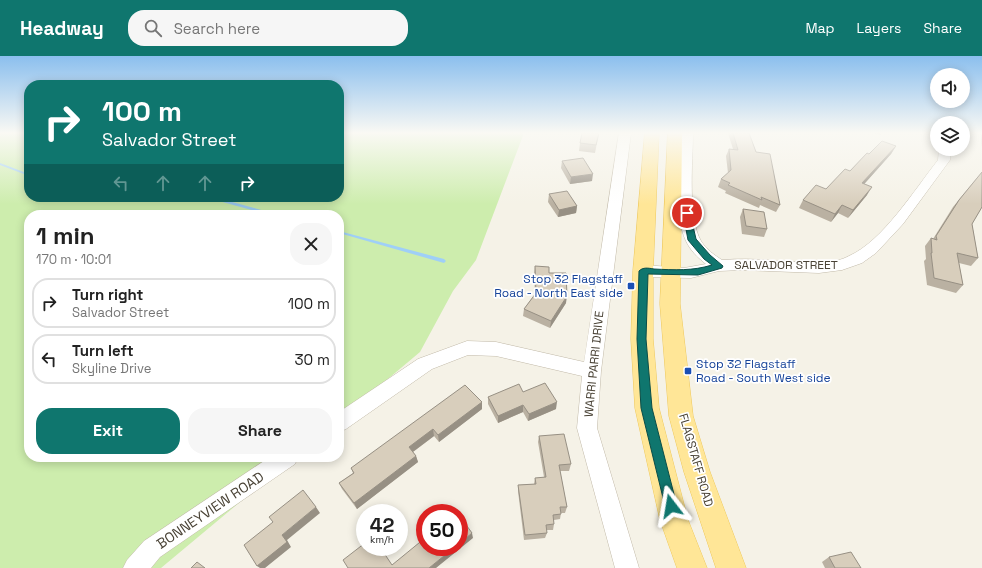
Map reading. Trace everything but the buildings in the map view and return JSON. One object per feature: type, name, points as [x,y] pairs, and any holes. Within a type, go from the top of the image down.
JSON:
[{"type":"main road","points":[[650,157],[643,271],[642,339],[647,408],[674,520],[692,568]]},
{"type":"main road","name":"FLAGSTAFF ROAD","points":[[674,157],[670,304],[681,416],[725,567]]},
{"type":"street","name":"WARRI PARRI DRIVE","points":[[622,157],[592,371],[588,428],[627,568]]},
{"type":"street","points":[[687,157],[687,213],[692,240],[707,257],[719,266]]},
{"type":"street","name":"SALVADOR STREET","points":[[643,271],[672,273],[698,272],[719,266],[743,264],[770,264],[817,268],[843,265],[866,253],[887,235],[944,160],[944,157]]},
{"type":"street","points":[[344,420],[425,364],[467,348],[496,349],[592,371]]},
{"type":"street","name":"BONNEYVIEW ROAD","points":[[135,568],[152,549],[281,462]]},
{"type":"green space","points":[[0,157],[24,157],[24,202],[344,202],[344,157],[515,157],[476,260],[453,291],[420,352],[344,416],[344,210],[24,210],[24,462],[288,462],[161,568],[0,568]]},
{"type":"waterway","points":[[0,164],[24,173]]},
{"type":"waterway","points":[[227,202],[257,210]]},
{"type":"waterway","points":[[344,233],[444,261]]},
{"type":"place","name":"Stop 32 Flagstaff Road - North East side","points":[[631,286]]},
{"type":"place","name":"Stop 32 Flagstaff Road - South West side","points":[[688,371]]},
{"type":"route","points":[[671,506],[647,408],[642,339],[643,271],[672,273],[698,272],[719,266],[707,257],[692,240],[687,213]]}]
